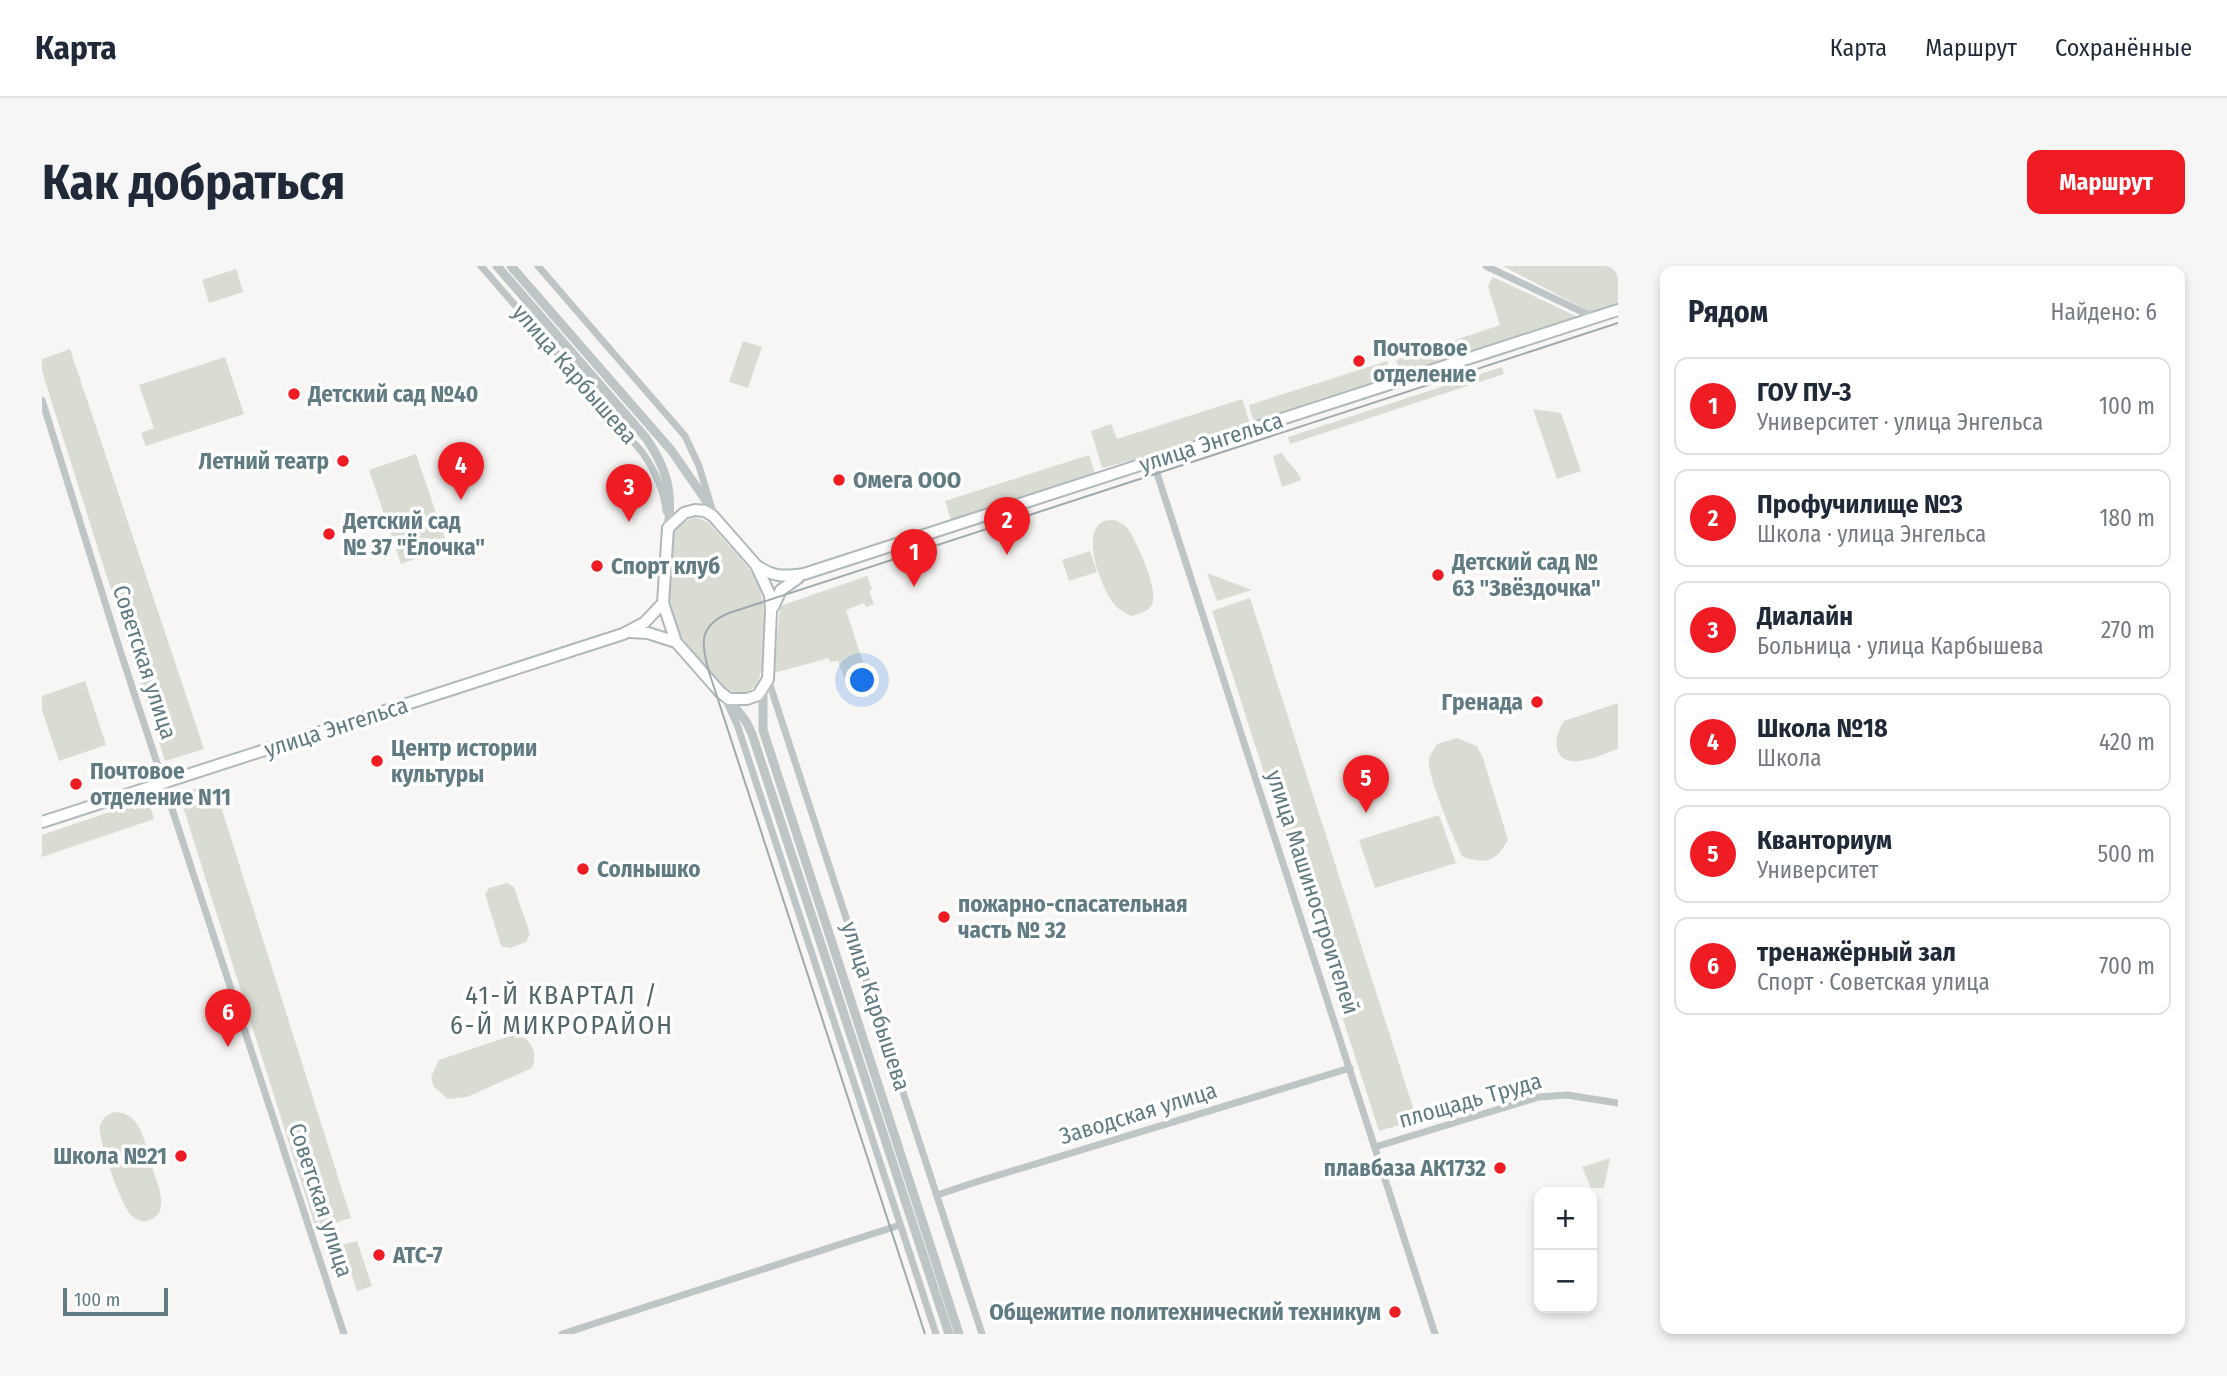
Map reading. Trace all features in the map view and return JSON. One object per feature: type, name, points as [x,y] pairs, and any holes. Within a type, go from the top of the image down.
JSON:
[{"type":"main road","name":"улица Энгельса","points":[[756,565],[775,576],[804,574],[1618,310]]},
{"type":"main road","points":[[668,528],[684,513],[695,510],[712,515]]},
{"type":"main road","name":"улица Карбышева","points":[[712,515],[756,565],[770,595],[765,684]]},
{"type":"main road","name":"улица Карбышева","points":[[668,528],[663,603],[676,642],[714,687],[726,697]]},
{"type":"main road","name":"улица Энгельса","points":[[771,611],[781,590],[804,574]]},
{"type":"main road","name":"улица Энгельса","points":[[42,822],[630,632],[644,623],[663,603]]},
{"type":"main road","name":"улица Энгельса","points":[[630,632],[648,633],[676,642]]},
{"type":"main road","points":[[726,697],[747,699],[758,695],[765,684]]},
{"type":"street","name":"улица Карбышева","points":[[481,266],[642,452],[659,484],[666,506],[668,528]]},
{"type":"street","name":"улица Карбышева","points":[[497,266],[646,438],[660,458],[671,504],[668,528]]},
{"type":"street","name":"улица Карбышева","points":[[511,266],[671,450],[705,499],[712,515]]},
{"type":"street","name":"улица Карбышева","points":[[538,266],[685,436],[706,488],[712,515]]},
{"type":"street","points":[[1486,266],[1594,318]]},
{"type":"street","name":"Советская улица","points":[[42,400],[163,782],[344,1334]]},
{"type":"street","name":"улица Машиностроителей","points":[[1153,461],[1435,1334]]},
{"type":"street","name":"улица Карбышева","points":[[765,684],[982,1334]]},
{"type":"street","name":"улица Карбышева","points":[[765,684],[763,730],[960,1334]]},
{"type":"street","name":"улица Карбышева","points":[[726,697],[936,1334]]},
{"type":"street","name":"улица Карбышева","points":[[726,697],[747,723],[752,734],[949,1334]]},
{"type":"street","name":"Заводская улица","points":[[937,1195],[1350,1068]]},
{"type":"street","name":"площадь Труда","points":[[1375,1147],[1539,1097],[1567,1095],[1618,1103]]},
{"type":"street","points":[[562,1334],[900,1225]]},
{"type":"shaded area","points":[[1503,266],[1618,266],[1618,305],[1592,313]]},
{"type":"shaded area","points":[[236,269],[243,292],[209,303],[202,280]]},
{"type":"shaded area","points":[[1493,277],[1580,318],[1401,375],[1396,360],[1500,325],[1488,286]]},
{"type":"shaded area","points":[[743,341],[762,347],[748,388],[729,382]]},
{"type":"shaded area","points":[[70,349],[204,749],[165,761],[42,371],[42,359]]},
{"type":"shaded area","points":[[225,357],[244,414],[146,446],[141,433],[154,428],[139,385]]},
{"type":"shaded area","points":[[1387,361],[1392,378],[1254,422],[1249,405]]},
{"type":"shaded area","points":[[1502,367],[1504,374],[1290,444],[1288,437]]},
{"type":"shaded area","points":[[1242,399],[1250,424],[1164,452],[1102,468],[1091,431],[1111,424],[1117,439]]},
{"type":"shaded area","points":[[1533,409],[1561,413],[1581,471],[1557,479]]},
{"type":"shaded area","points":[[1282,453],[1301,480],[1282,487],[1273,456]]},
{"type":"shaded area","points":[[416,454],[448,548],[401,564],[369,470]]},
{"type":"shaded area","points":[[1089,455],[1095,474],[951,520],[945,501]]},
{"type":"shaded area","points":[[698,518],[709,523],[740,558],[757,580],[760,589],[764,616],[762,664],[756,685],[743,693],[733,692],[721,685],[698,662],[679,633],[670,609],[673,535],[683,522]]},
{"type":"shaded area","points":[[1115,520],[1125,526],[1132,535],[1152,586],[1153,602],[1150,608],[1131,616],[1113,603],[1103,585],[1093,548],[1093,536],[1097,527],[1104,521]]},
{"type":"shaded area","points":[[1090,551],[1097,572],[1069,581],[1062,560]]},
{"type":"shaded area","points":[[1207,573],[1252,590],[1217,601]]},
{"type":"shaded area","points":[[867,576],[874,604],[866,607],[864,603],[846,610],[872,691],[866,693],[862,681],[847,686],[838,661],[830,662],[829,658],[774,673],[780,606]]},
{"type":"shaded area","points":[[1250,598],[1417,1120],[1379,1131],[1212,611]]},
{"type":"shaded area","points":[[85,681],[106,745],[59,761],[42,710],[42,696]]},
{"type":"shaded area","points":[[1618,703],[1618,749],[1579,761],[1570,761],[1559,754],[1558,734],[1564,721]]},
{"type":"shaded area","points":[[1457,738],[1477,746],[1483,758],[1508,840],[1495,857],[1485,861],[1463,857],[1436,792],[1429,767],[1431,753],[1437,744]]},
{"type":"shaded area","points":[[200,787],[203,795],[216,791],[351,1218],[316,1229],[179,794]]},
{"type":"shaded area","points":[[148,799],[154,819],[42,857],[42,835]]},
{"type":"shaded area","points":[[1439,815],[1456,863],[1375,888],[1359,840]]},
{"type":"shaded area","points":[[507,883],[514,887],[530,934],[526,942],[510,948],[501,946],[485,894],[489,888]]},
{"type":"shaded area","points":[[516,1034],[526,1039],[534,1051],[532,1068],[467,1097],[448,1099],[434,1087],[431,1077],[439,1060]]},
{"type":"shaded area","points":[[115,1112],[132,1118],[142,1133],[158,1184],[161,1207],[154,1218],[146,1221],[137,1220],[128,1210],[106,1157],[100,1126],[106,1117]]},
{"type":"shaded area","points":[[1610,1158],[1604,1188],[1591,1187],[1582,1167]]},
{"type":"shaded area","points":[[357,1241],[372,1286],[357,1291],[342,1245]]},
{"type":"tram line","points":[[925,1334],[709,672],[704,653],[707,630],[719,618],[729,613],[1618,323]]},
{"type":"place","name":"Почтовое отделение","points":[[1359,361]]},
{"type":"place","name":"Детский сад №40","points":[[294,394]]},
{"type":"place","name":"Летний театр","points":[[343,461]]},
{"type":"place","name":"Омега ООО","points":[[839,480]]},
{"type":"place","name":"Школа №18","points":[[461,500]]},
{"type":"place","name":"Диалайн","points":[[629,522]]},
{"type":"place","name":"Детский сад № 37 \"Ёлочка\"","points":[[329,534]]},
{"type":"place","name":"Профучилище №3","points":[[1007,555]]},
{"type":"place","name":"Спорт клуб","points":[[597,566]]},
{"type":"place","name":"Детский сад № 63 \"Звёздочка\"","points":[[1438,575]]},
{"type":"place","name":"ГОУ ПУ-3","points":[[914,587]]},
{"type":"place","name":"Гренада","points":[[1537,702]]},
{"type":"place","name":"Центр истории культуры","points":[[377,761]]},
{"type":"place","name":"Почтовое отделение N11","points":[[76,784]]},
{"type":"place","name":"Кванториум","points":[[1366,813]]},
{"type":"place","name":"Солнышко","points":[[583,869]]},
{"type":"place","name":"пожарно-спасательная часть № 32","points":[[944,917]]},
{"type":"place","name":"тренажёрный зал","points":[[228,1047]]},
{"type":"place","name":"Школа №21","points":[[181,1156]]},
{"type":"place","name":"плавбаза АК1732","points":[[1500,1168]]},
{"type":"place","name":"АТС-7","points":[[379,1255]]},
{"type":"place","name":"Общежитие политехнический техникум","points":[[1395,1312]]},
{"type":"district","name":"41-Й КВАРТАЛ / 6-Й МИКРОРАЙОН","points":[[562,1010]]}]
